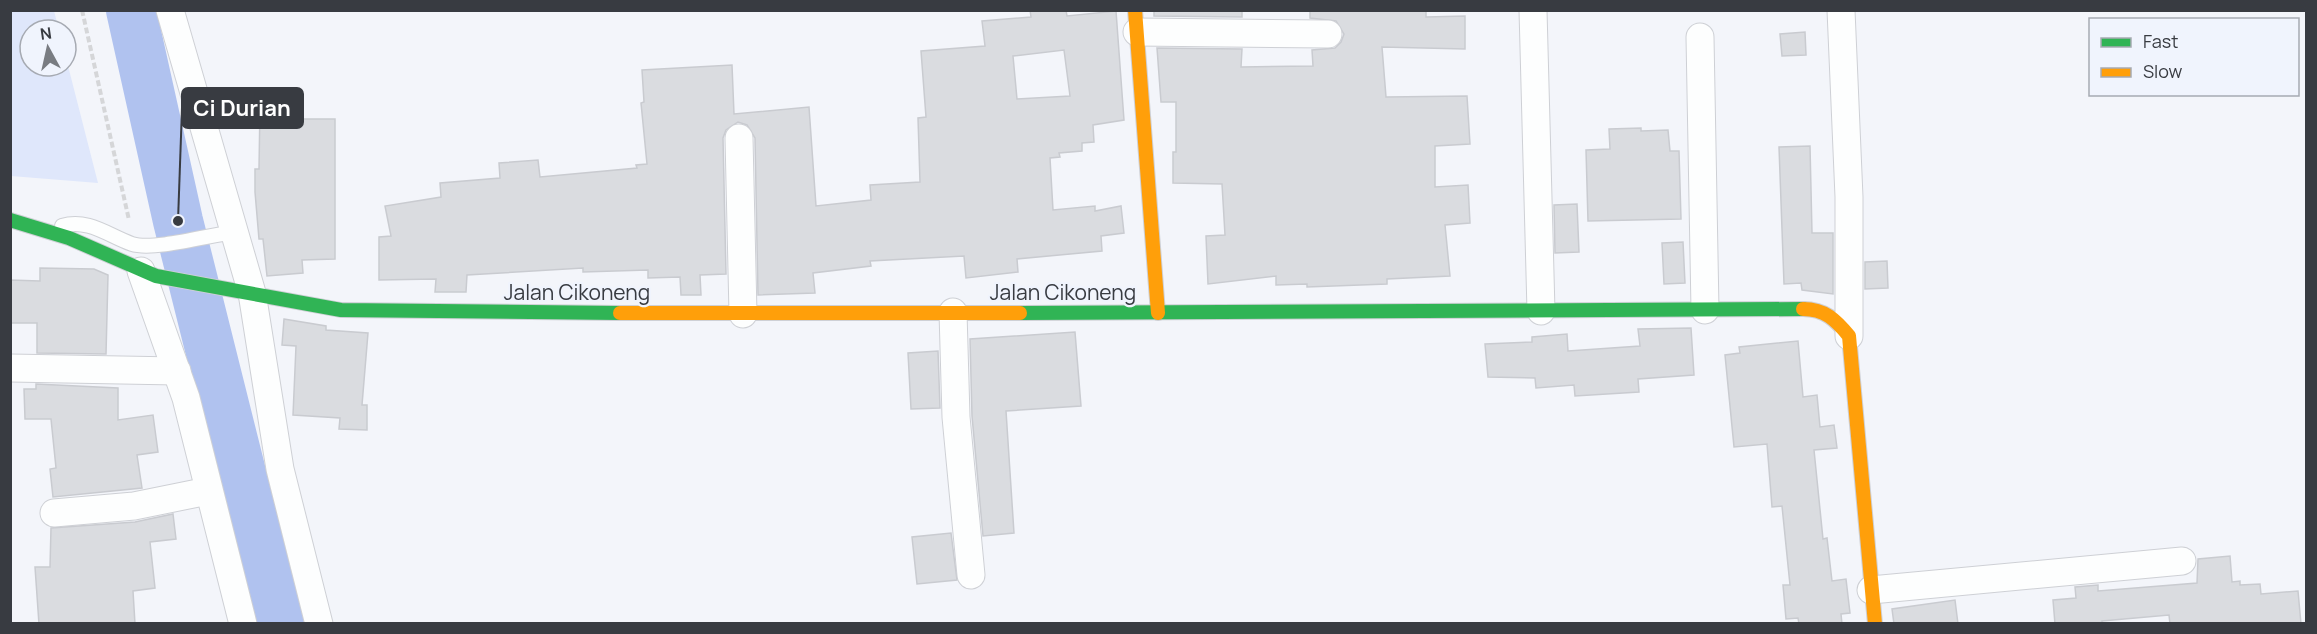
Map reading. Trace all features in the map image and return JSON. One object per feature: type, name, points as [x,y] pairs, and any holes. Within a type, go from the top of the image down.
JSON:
[{"type":"street","points":[[170,10],[225,233],[245,292],[280,469],[319,624]]},
{"type":"street","points":[[1533,10],[1540,311]]},
{"type":"street","points":[[1841,10],[1849,197],[1849,336],[1875,624]]},
{"type":"street","points":[[1158,313],[1136,21],[1328,34]]},
{"type":"street","points":[[1700,37],[1706,310]]},
{"type":"street","points":[[739,138],[743,314]]},
{"type":"street","name":"Jalan Cikoneng","points":[[10,220],[49,231],[148,274],[341,310],[743,314],[1815,309],[1835,319],[1849,336]]},
{"type":"street","points":[[148,274],[177,371],[243,624]]},
{"type":"street","points":[[953,312],[957,417],[971,575]]},
{"type":"street","points":[[10,368],[177,371]]},
{"type":"street","points":[[54,513],[134,506],[208,490]]},
{"type":"street","points":[[1871,590],[2182,561]]},
{"type":"lane","points":[[49,231],[68,224],[92,225],[135,245],[152,246],[225,233]]},
{"type":"path","points":[[82,10],[135,245]]},
{"type":"shaded area","points":[[10,11],[54,11],[56,18],[18,18],[18,78],[71,78],[98,183],[11,176]]},
{"type":"building","points":[[1030,10],[1066,10],[1067,16],[1116,11],[1124,120],[1093,125],[1094,142],[1082,143],[1082,151],[1059,153],[1060,157],[1050,158],[1053,210],[1095,206],[1095,211],[1121,206],[1124,233],[1101,236],[1102,251],[1017,259],[1018,272],[966,278],[964,256],[870,261],[871,266],[813,273],[815,293],[758,295],[755,138],[747,125],[738,122],[726,130],[723,138],[726,274],[700,275],[701,295],[681,295],[680,277],[648,278],[648,270],[583,272],[583,268],[467,275],[466,292],[435,292],[436,279],[379,280],[379,237],[391,236],[385,206],[441,197],[440,183],[500,178],[499,163],[538,160],[540,177],[637,168],[636,165],[647,164],[641,103],[644,102],[642,70],[732,65],[734,114],[809,107],[816,206],[871,200],[870,185],[920,182],[918,118],[926,117],[921,51],[985,46],[982,21],[1031,17]],"holes":[[[1064,50],[1070,96],[1017,99],[1013,56]]]},
{"type":"building","points":[[1154,10],[1242,10],[1242,17],[1154,16]]},
{"type":"building","points":[[1310,10],[1426,10],[1426,17],[1465,16],[1465,49],[1382,47],[1386,97],[1467,96],[1470,144],[1435,146],[1435,187],[1468,185],[1470,223],[1445,225],[1450,276],[1387,279],[1387,284],[1307,287],[1307,284],[1276,285],[1276,276],[1208,284],[1206,236],[1225,235],[1222,184],[1173,183],[1173,152],[1176,152],[1176,102],[1161,102],[1157,48],[1242,49],[1241,67],[1313,66],[1312,50],[1335,48],[1341,42],[1344,34],[1336,21],[1310,18]]},
{"type":"building","points":[[1805,32],[1806,55],[1782,56],[1780,34]]},
{"type":"building","points":[[260,106],[282,106],[282,119],[335,119],[335,259],[302,260],[303,273],[267,276],[263,239],[259,239],[255,192],[255,169],[259,169]]},
{"type":"building","points":[[1641,128],[1641,131],[1668,130],[1670,151],[1679,151],[1681,219],[1588,221],[1586,150],[1610,149],[1609,129]]},
{"type":"building","points":[[1810,146],[1812,233],[1833,233],[1833,294],[1802,290],[1801,283],[1784,284],[1779,147]]},
{"type":"building","points":[[1577,204],[1579,252],[1555,253],[1554,205]]},
{"type":"building","points":[[1683,242],[1685,283],[1664,284],[1662,243]]},
{"type":"building","points":[[1887,261],[1888,288],[1865,289],[1865,262]]},
{"type":"building","points":[[40,268],[94,269],[108,275],[106,354],[37,353],[37,323],[10,323],[10,280],[40,281]]},
{"type":"building","points":[[284,319],[326,326],[326,330],[368,333],[362,405],[367,405],[367,430],[339,429],[340,418],[293,415],[296,346],[282,345]]},
{"type":"building","points":[[1691,328],[1694,375],[1638,379],[1639,392],[1575,396],[1574,385],[1536,388],[1535,378],[1488,377],[1485,344],[1532,342],[1532,337],[1567,334],[1568,351],[1640,346],[1638,329]]},
{"type":"building","points":[[1075,332],[1081,406],[1006,411],[1014,533],[983,536],[972,416],[970,339]]},
{"type":"building","points":[[1798,341],[1803,397],[1817,395],[1820,427],[1834,425],[1837,448],[1814,450],[1823,539],[1827,538],[1832,581],[1846,579],[1850,613],[1841,614],[1842,624],[1799,624],[1798,618],[1786,619],[1783,585],[1790,585],[1782,506],[1772,507],[1767,444],[1734,447],[1725,355],[1740,353],[1739,347]]},
{"type":"building","points":[[938,351],[940,408],[911,409],[908,353]]},
{"type":"building","points":[[36,384],[118,388],[118,420],[153,415],[158,452],[137,455],[142,488],[53,497],[50,469],[56,468],[51,419],[25,419],[24,389],[36,389]]},
{"type":"building","points":[[173,514],[176,539],[150,542],[155,588],[133,591],[135,624],[39,624],[35,567],[50,567],[51,528],[135,522]]},
{"type":"building","points":[[951,533],[957,580],[917,584],[912,537]]},
{"type":"building","points":[[2230,556],[2232,582],[2240,581],[2240,585],[2260,584],[2261,594],[2298,591],[2301,624],[2170,624],[2169,615],[2102,621],[2102,624],[2055,624],[2053,600],[2076,598],[2075,587],[2098,585],[2098,591],[2197,583],[2198,559]]},
{"type":"building","points":[[1955,600],[1958,624],[1894,624],[1892,609]]},
{"type":"waterway","points":[[131,10],[178,221],[279,624]]},
{"type":"traffic: fast","points":[[10,220],[69,238],[156,276],[341,310],[620,313]]},
{"type":"traffic: fast","points":[[1020,313],[1803,309]]},
{"type":"traffic: slow","points":[[1135,10],[1158,313]]},
{"type":"traffic: slow","points":[[1803,309],[1824,313],[1849,336],[1875,624]]},
{"type":"traffic: slow","points":[[620,313],[1020,313]]},
{"type":"place","name":"Ci Durian","points":[[178,221]]}]
